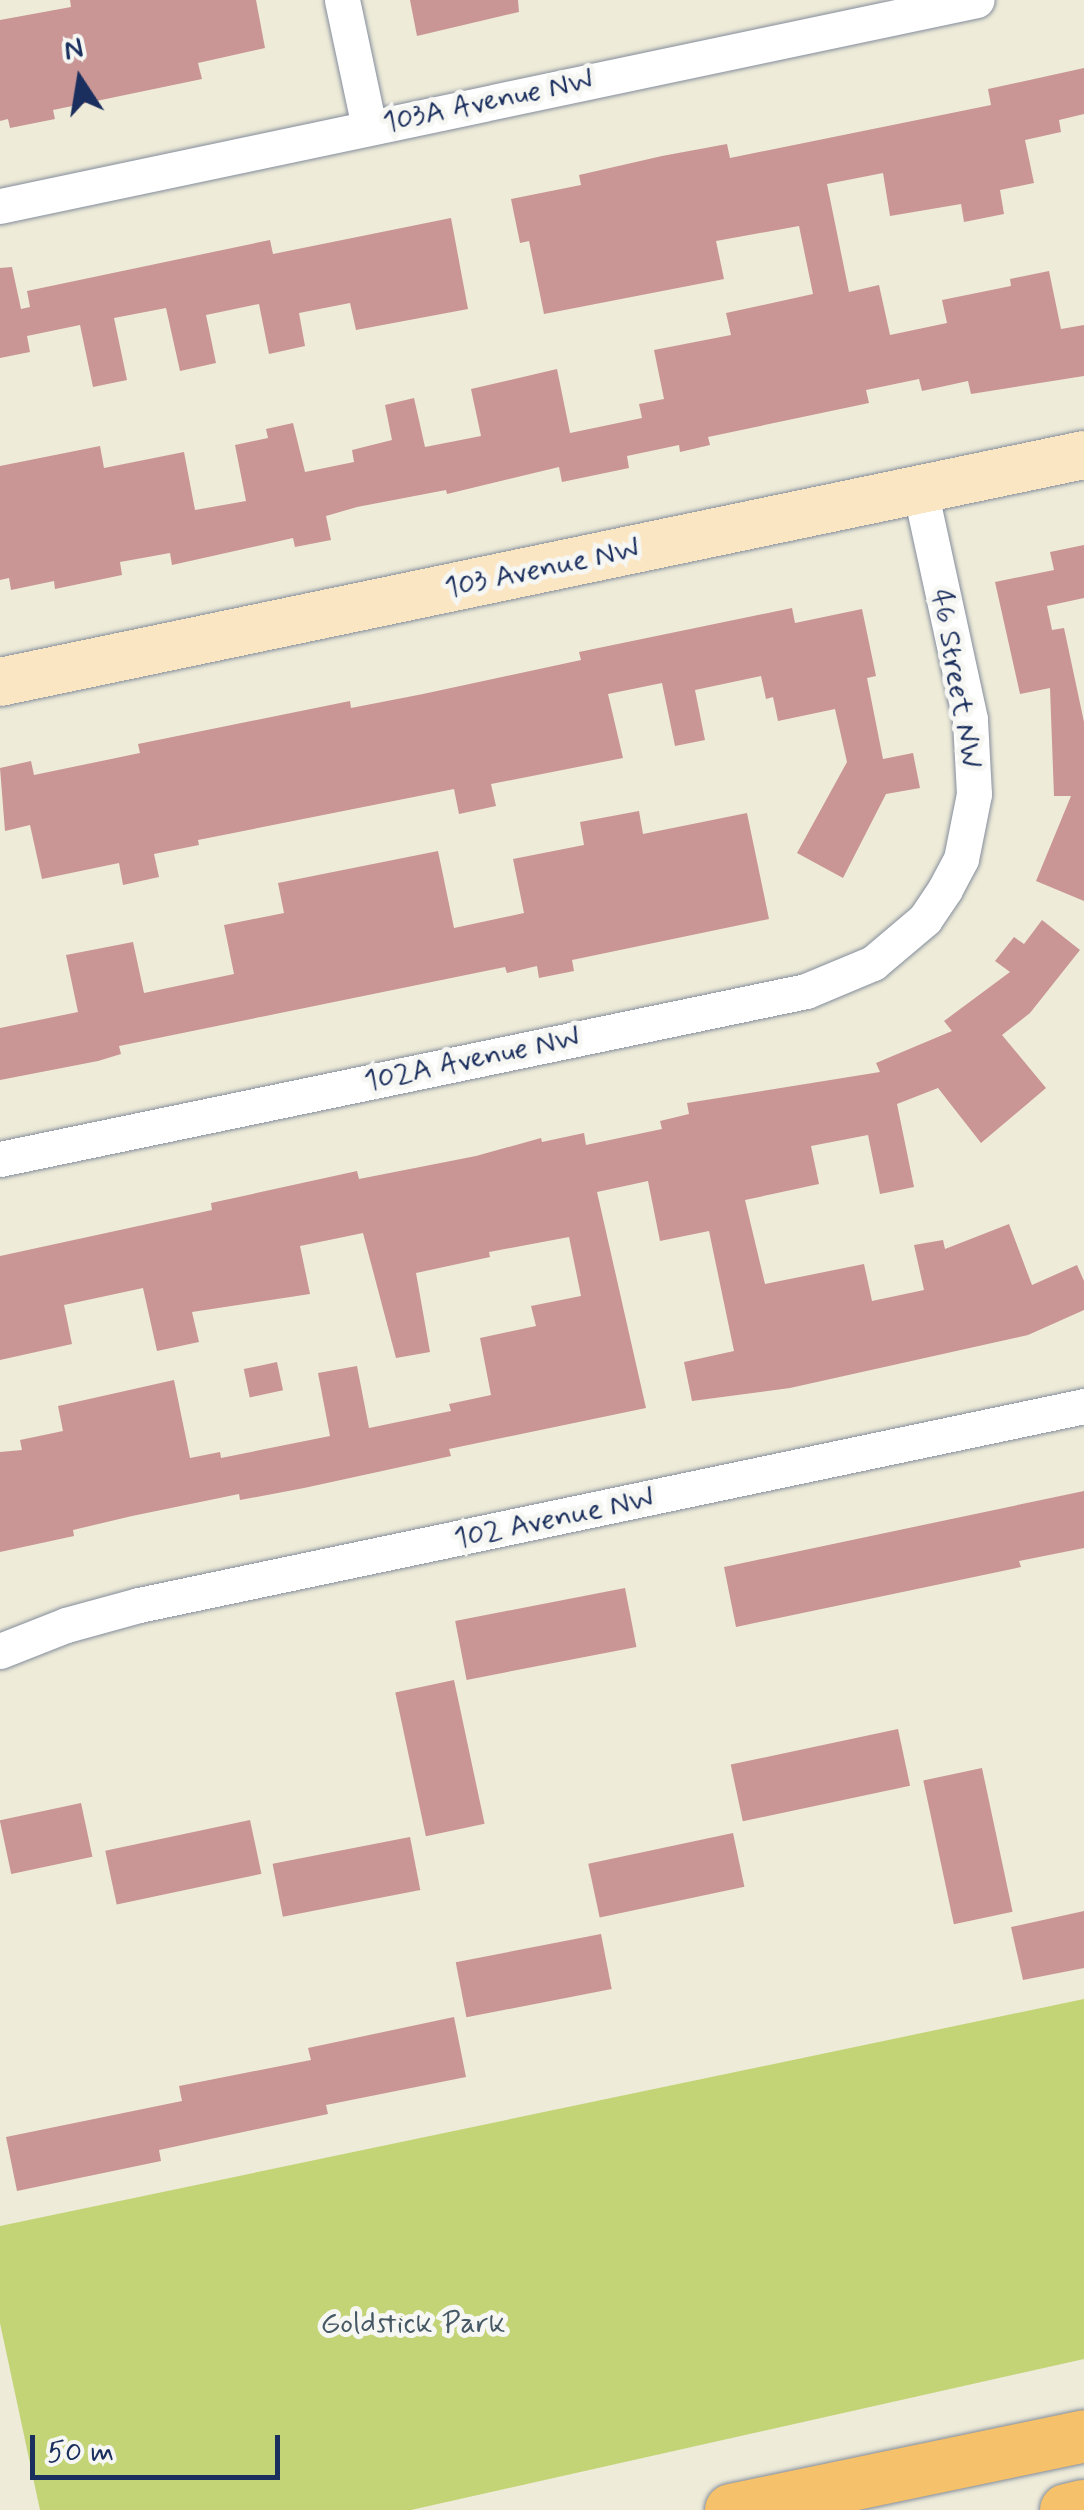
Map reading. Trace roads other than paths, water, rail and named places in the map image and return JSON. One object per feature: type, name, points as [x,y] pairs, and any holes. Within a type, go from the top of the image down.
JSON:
[{"type":"main road","points":[[730,2510],[1084,2436]]},
{"type":"main road","points":[[1066,2510],[1084,2506]]},
{"type":"street","points":[[342,0],[368,127]]},
{"type":"street","name":"103A Avenue NW","points":[[0,206],[977,0]]},
{"type":"street","name":"103 Avenue NW","points":[[0,682],[1084,455]]},
{"type":"street","name":"46 Street NW","points":[[920,490],[970,719],[974,768],[969,831],[961,858],[925,918]]},
{"type":"street","name":"102A Avenue NW","points":[[0,1160],[806,990],[873,963],[925,918]]},
{"type":"street","name":"102 Avenue NW","points":[[8,1642],[139,1604],[1084,1406]]},
{"type":"park label","name":"Goldstick Park","points":[[413,2324]]}]
